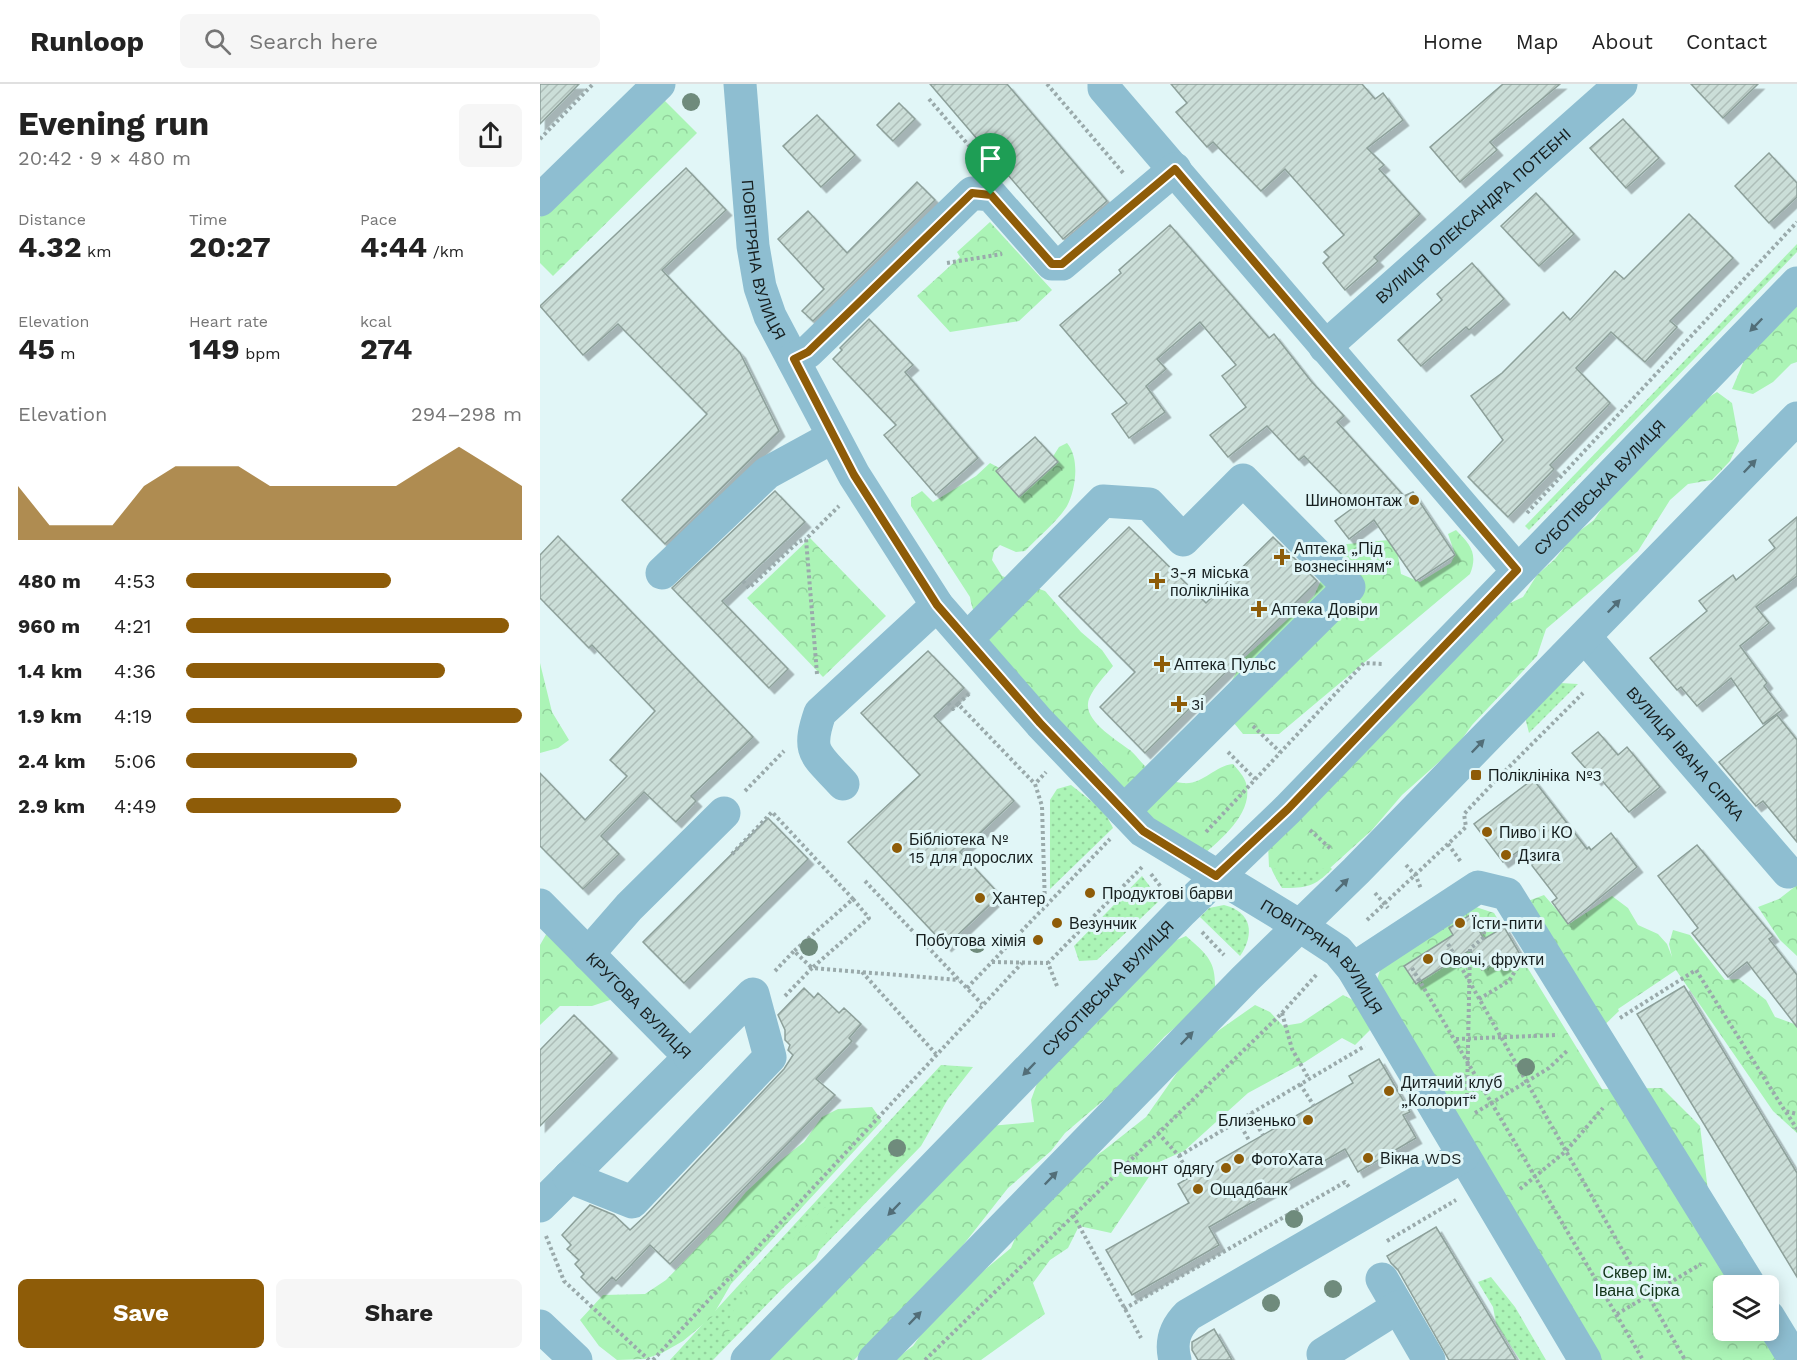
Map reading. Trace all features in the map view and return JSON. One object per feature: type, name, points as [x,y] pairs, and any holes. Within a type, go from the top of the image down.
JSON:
[{"type":"street","points":[[540,200],[659,84]]},
{"type":"street","name":"ПОВІТРЯНА ВУЛИЦЯ","points":[[740,84],[753,246],[760,287],[770,316],[833,436],[937,605],[1121,820],[1143,831],[1338,951],[1338,968],[1463,1156],[1585,1360]]},
{"type":"street","name":"ВУЛИЦЯ ОЛЕКСАНДРА ПОТЕБНІ","points":[[1325,347],[1621,84]]},
{"type":"street","points":[[1104,86],[1517,570]]},
{"type":"street","points":[[794,359],[808,352],[972,193],[991,195],[1052,264],[1062,264],[1175,169]]},
{"type":"street","name":"СУБОТІВСЬКА ВУЛИЦЯ","points":[[747,1360],[1216,876],[1288,809],[1797,283]]},
{"type":"street","points":[[874,1360],[1246,978],[1585,637],[1797,418]]},
{"type":"street","points":[[662,573],[767,473],[833,436]]},
{"type":"street","points":[[967,639],[1103,501],[1149,504],[1183,540],[1243,480],[1349,587],[1121,820]]},
{"type":"street","points":[[843,784],[813,751],[812,737],[820,713],[937,605]]},
{"type":"street","name":"ВУЛИЦЯ ІВАНА СІРКА","points":[[1585,637],[1788,872]]},
{"type":"street","points":[[588,954],[629,907],[724,813]]},
{"type":"street","points":[[1338,968],[1395,941],[1478,887],[1507,894],[1626,1082],[1743,1275]]},
{"type":"street","name":"КРУГОВА ВУЛИЦЯ","points":[[540,905],[690,1057],[540,1206]]},
{"type":"street","points":[[690,1057],[753,993]]},
{"type":"street","points":[[569,1177],[632,1202],[770,1057],[753,993]]},
{"type":"street","points":[[1175,1360],[1172,1347],[1174,1335],[1188,1315],[1463,1156]]},
{"type":"street","points":[[1382,1279],[1430,1360]]},
{"type":"street","points":[[1323,1354],[1398,1307]]},
{"type":"street","points":[[540,1326],[576,1360]]},
{"type":"street","points":[[1779,1334],[1795,1360]]},
{"type":"path","points":[[540,139],[593,84]]},
{"type":"path","points":[[1047,84],[1130,181]]},
{"type":"path","points":[[929,99],[989,168]]},
{"type":"path","points":[[1526,514],[1797,222]]},
{"type":"path","points":[[945,263],[1037,249]]},
{"type":"path","points":[[743,581],[749,588],[798,542],[807,539],[842,504]]},
{"type":"path","points":[[724,813],[820,713],[807,539]]},
{"type":"path","points":[[1202,836],[1364,663],[1384,664],[1392,656]]},
{"type":"path","points":[[1211,670],[1220,662]]},
{"type":"path","points":[[948,703],[953,709],[979,684]]},
{"type":"path","points":[[1362,924],[1466,827],[1464,814],[1583,693]]},
{"type":"path","points":[[958,704],[1035,784],[1042,806],[1045,906]]},
{"type":"path","points":[[1248,722],[1280,752]]},
{"type":"path","points":[[1223,748],[1255,779]]},
{"type":"path","points":[[1035,784],[1048,770]]},
{"type":"path","points":[[1491,773],[1498,778]]},
{"type":"path","points":[[732,854],[772,812],[869,918],[812,968],[794,951]]},
{"type":"path","points":[[967,988],[1045,906],[1121,820]]},
{"type":"path","points":[[1306,826],[1332,850]]},
{"type":"path","points":[[1403,862],[1416,876],[1433,917],[1686,1360]]},
{"type":"path","points":[[992,962],[1048,963],[1144,865]]},
{"type":"path","points":[[865,881],[982,1004]]},
{"type":"path","points":[[1467,1106],[1470,949],[1483,938],[1487,914],[1478,887]]},
{"type":"path","points":[[1373,890],[1396,917],[1395,941],[1468,1059],[1643,1360]]},
{"type":"path","points":[[753,993],[794,951],[853,899]]},
{"type":"path","points":[[1195,926],[1225,956]]},
{"type":"path","points":[[656,1359],[1022,963]]},
{"type":"path","points":[[1048,963],[1057,986]]},
{"type":"path","points":[[1479,999],[1509,981],[1520,964]]},
{"type":"path","points":[[926,1360],[1282,1013],[1338,968]]},
{"type":"path","points":[[1466,1118],[1549,1068],[1575,1044],[1595,1034],[1696,970],[1797,1129]]},
{"type":"path","points":[[861,972],[936,1054]]},
{"type":"path","points":[[1282,1013],[1292,1049],[1310,1079]]},
{"type":"path","points":[[1456,1039],[1595,1034]]},
{"type":"path","points":[[1179,1156],[1374,1041]]},
{"type":"path","points":[[1513,1194],[1566,1151],[1626,1082]]},
{"type":"path","points":[[1300,1084],[1314,1106]]},
{"type":"path","points":[[1785,1111],[1797,1114]]},
{"type":"path","points":[[1250,1113],[1263,1135]]},
{"type":"path","points":[[1238,1121],[1250,1142]]},
{"type":"path","points":[[1158,1133],[1179,1156],[1190,1176]]},
{"type":"path","points":[[1387,1241],[1464,1196]]},
{"type":"path","points":[[1073,1215],[1144,1343]]},
{"type":"path","points":[[1617,1314],[1728,1249]]},
{"type":"green space","points":[[661,97],[697,133],[553,276],[540,263],[540,217]]},
{"type":"green space","points":[[990,222],[1052,290],[1019,321],[950,332],[917,296],[960,257],[957,252]]},
{"type":"green space","points":[[1797,244],[1797,252],[1529,530],[1525,526]]},
{"type":"green space","points":[[1797,298],[1797,362],[1791,364],[1773,382],[1753,394],[1732,389],[1751,344]]},
{"type":"green space","points":[[1717,392],[1732,403],[1739,441],[1730,461],[1712,480],[1688,484],[1670,500],[1638,551],[1546,629],[1537,656],[1472,725],[1457,746],[1402,795],[1372,830],[1330,868],[1288,871],[1269,867],[1268,844],[1485,615],[1523,597],[1537,575],[1555,559],[1573,536],[1594,520],[1612,494],[1701,402]]},
{"type":"green space","points":[[1067,443],[1074,457],[1075,474],[1073,491],[1067,506],[1053,524],[1025,551],[1016,552],[1000,545],[994,551],[992,560],[1002,576],[1045,591],[1081,632],[1102,650],[1113,666],[1091,694],[1088,704],[1089,711],[1097,724],[1130,750],[1150,771],[1167,780],[1179,783],[1197,781],[1226,765],[1233,764],[1242,775],[1246,783],[1247,794],[1240,816],[1233,826],[1198,859],[1156,848],[1101,762],[1086,755],[1018,680],[986,636],[975,616],[970,597],[911,506],[911,498],[922,491],[933,502],[976,476],[990,463],[1014,476],[1045,469],[1059,447]]},
{"type":"green space","points":[[1456,530],[1472,550],[1473,561],[1470,574],[1279,734],[1243,734],[1219,705],[1244,658],[1314,596],[1337,545],[1389,540],[1398,555],[1401,574],[1420,582],[1451,563],[1455,554],[1448,534]]},
{"type":"green space","points":[[810,538],[886,616],[823,677],[747,598]]},
{"type":"green space","points":[[540,663],[552,712],[569,740],[558,748],[540,753]]},
{"type":"green space","points":[[1560,683],[1578,684],[1529,733],[1524,713]]},
{"type":"green space","points":[[1071,785],[1104,811],[1113,828],[1050,889],[1050,800],[1057,789]]},
{"type":"green space","points":[[1286,824],[1332,869],[1315,883],[1298,888],[1282,888],[1276,878],[1270,856]]},
{"type":"green space","points":[[1142,876],[1160,900],[1097,960],[1079,961],[1074,946]]},
{"type":"green space","points":[[1797,885],[1797,956],[1780,940],[1758,907],[1779,899]]},
{"type":"green space","points":[[1544,895],[1569,924],[1612,896],[1628,908],[1638,925],[1658,934],[1667,944],[1672,957],[1669,944],[1673,930],[1690,935],[1725,980],[1739,979],[1766,1000],[1775,1017],[1797,1025],[1797,1133],[1773,1111],[1676,970],[1618,1009],[1619,1011],[1595,1034],[1520,904]]},
{"type":"green space","name":"Сквер ім. Івана Сірка","points":[[1464,903],[1494,913],[1602,1089],[1662,1088],[1700,1126],[1708,1191],[1743,1243],[1740,1269],[1743,1275],[1713,1275],[1713,1341],[1778,1341],[1797,1360],[1600,1360],[1376,983],[1385,954]]},
{"type":"green space","points":[[1224,905],[1240,913],[1248,925],[1248,940],[1240,956],[1200,917],[1209,908]]},
{"type":"green space","points":[[548,931],[611,989],[610,1000],[592,1006],[560,1006],[540,1025],[540,945]]},
{"type":"green space","points":[[1186,936],[1201,949],[1210,961],[1213,967],[1215,993],[1164,1037],[1118,1088],[1065,1133],[1051,1151],[1008,1188],[949,1263],[854,1360],[755,1360],[990,1126],[1034,1122],[1031,1100],[1039,1078],[1165,945]]},
{"type":"green space","points":[[1343,995],[1359,1003],[1370,1030],[1355,1045],[1342,1038],[1305,1062],[1248,1093],[1184,1151],[1159,1162],[1111,1233],[1079,1226],[1068,1248],[1050,1260],[1033,1283],[1045,1314],[981,1360],[894,1360],[913,1346],[940,1307],[1011,1248],[1022,1222],[1047,1188],[1103,1151],[1146,1117],[1195,1047],[1255,1005],[1270,1012],[1283,1026],[1301,1023]]},
{"type":"green space","points":[[941,1065],[973,1067],[948,1099],[921,1146],[713,1360],[670,1360]]},
{"type":"green space","points":[[872,1107],[882,1121],[731,1284],[712,1317],[683,1341],[662,1353],[645,1359],[617,1360],[599,1346],[580,1320],[603,1295],[645,1294],[666,1280],[721,1223],[746,1192],[804,1142],[822,1117],[838,1109]]},
{"type":"green space","points":[[839,1206],[840,1210],[826,1234],[816,1259],[741,1324],[720,1336],[750,1280],[771,1256],[792,1240],[824,1208]]},
{"type":"green space","points":[[1491,1277],[1515,1307],[1546,1360],[1520,1360],[1496,1323],[1493,1307],[1478,1282]]},
{"type":"building","points":[[540,84],[579,84],[540,124]]},
{"type":"building","points":[[930,84],[1007,84],[1107,201],[1063,239]]},
{"type":"building","points":[[1171,84],[1362,84],[1375,99],[1383,93],[1403,120],[1367,148],[1384,165],[1379,169],[1420,214],[1374,257],[1378,261],[1345,290],[1323,263],[1329,257],[1324,252],[1344,235],[1285,169],[1261,191],[1213,142],[1207,147],[1176,112],[1187,103]]},
{"type":"building","points":[[1503,84],[1560,84],[1490,142],[1497,150],[1460,182],[1430,147]]},
{"type":"building","points":[[1691,84],[1758,84],[1723,118]]},
{"type":"building","points":[[899,103],[915,119],[893,141],[877,125]]},
{"type":"building","points":[[817,115],[855,155],[821,187],[783,146]]},
{"type":"building","points":[[1623,119],[1659,158],[1626,188],[1590,148]]},
{"type":"building","points":[[1769,153],[1797,183],[1797,197],[1769,223],[1735,186]]},
{"type":"building","points":[[686,168],[726,210],[662,270],[740,353],[779,431],[665,544],[622,500],[707,414],[618,324],[583,355],[540,306]]},
{"type":"building","points":[[917,182],[935,200],[813,321],[802,311],[824,289],[778,239],[808,211],[847,253]]},
{"type":"building","points":[[1536,193],[1574,234],[1539,266],[1501,226]]},
{"type":"building","points":[[1689,214],[1733,258],[1670,321],[1677,327],[1645,362],[1611,332],[1576,368],[1610,403],[1550,465],[1554,469],[1508,517],[1468,477],[1503,440],[1471,396],[1502,373],[1563,312],[1570,320],[1615,271],[1624,279]]},
{"type":"building","points":[[1170,225],[1269,338],[1274,334],[1311,381],[1344,416],[1337,422],[1404,496],[1413,492],[1455,555],[1416,581],[1374,520],[1349,539],[1335,521],[1354,507],[1304,456],[1299,460],[1267,426],[1228,457],[1210,435],[1246,407],[1222,376],[1236,365],[1200,322],[1157,359],[1166,369],[1146,386],[1165,412],[1129,438],[1112,414],[1127,403],[1060,325],[1121,273],[1119,270]]},
{"type":"building","points":[[1472,263],[1504,299],[1469,330],[1466,327],[1421,366],[1398,340],[1442,300],[1437,294]]},
{"type":"building","points":[[869,319],[913,365],[905,372],[978,458],[936,495],[884,435],[896,425],[833,359],[842,350],[840,348]]},
{"type":"building","points":[[1035,437],[1058,462],[1019,497],[996,471]]},
{"type":"building","points":[[775,491],[805,522],[722,601],[788,669],[769,688],[672,588]]},
{"type":"building","points":[[1797,517],[1797,576],[1756,607],[1769,623],[1740,646],[1767,683],[1764,686],[1782,710],[1763,724],[1731,678],[1697,706],[1681,687],[1677,690],[1650,658],[1707,611],[1699,601],[1733,575],[1736,580],[1775,548],[1769,540]]},
{"type":"building","points":[[1129,527],[1206,603],[1273,537],[1317,581],[1145,753],[1100,707],[1135,672],[1059,596]]},
{"type":"building","points":[[558,536],[753,737],[691,796],[696,801],[676,822],[644,792],[601,836],[619,854],[583,889],[540,846],[540,773],[585,820],[627,776],[610,760],[655,711],[592,645],[589,648],[540,598],[540,555]]},
{"type":"building","points":[[928,651],[964,688],[934,716],[1014,801],[960,852],[1000,895],[946,946],[848,842],[920,775],[861,713]]},
{"type":"building","points":[[1777,715],[1797,740],[1797,842],[1763,801],[1756,806],[1719,762]]},
{"type":"building","points":[[1598,732],[1618,755],[1627,747],[1660,787],[1629,812],[1599,777],[1596,780],[1572,753]]},
{"type":"building","points":[[1533,779],[1587,849],[1589,847],[1591,850],[1611,833],[1637,867],[1568,924],[1552,902],[1557,898],[1520,850],[1503,862],[1474,824]]},
{"type":"building","points":[[768,818],[808,859],[684,983],[643,942]]},
{"type":"building","points":[[1697,845],[1773,936],[1769,939],[1797,975],[1797,1027],[1747,962],[1728,977],[1692,933],[1698,928],[1658,876]]},
{"type":"building","points":[[1470,915],[1484,939],[1504,927],[1521,956],[1498,970],[1494,963],[1482,970],[1470,950],[1416,984],[1404,966],[1453,935],[1449,928]]},
{"type":"building","points":[[1684,986],[1797,1173],[1797,1277],[1637,1014]]},
{"type":"building","points":[[804,988],[814,998],[818,993],[839,1013],[844,1008],[861,1024],[849,1038],[852,1041],[816,1079],[835,1095],[670,1264],[650,1245],[616,1281],[612,1277],[597,1293],[581,1277],[584,1274],[575,1264],[579,1260],[567,1249],[571,1245],[562,1235],[590,1205],[614,1215],[630,1230],[646,1215],[784,1069],[793,1055],[788,1050],[790,1045],[785,1040],[785,1030],[778,1015]]},
{"type":"building","points":[[574,1015],[612,1053],[540,1126],[540,1050]]},
{"type":"building","points":[[1379,1059],[1410,1112],[1403,1115],[1416,1138],[1358,1172],[1345,1149],[1209,1227],[1219,1245],[1132,1295],[1106,1250],[1189,1203],[1178,1184],[1353,1083],[1349,1076]]},
{"type":"building","points":[[1436,1227],[1516,1360],[1449,1360],[1398,1270],[1387,1256]]},
{"type":"building","points":[[1214,1329],[1232,1360],[1198,1360],[1192,1350],[1192,1342]]},
{"type":"place","name":"Шиномонтаж","points":[[1414,500]]},
{"type":"place","name":"Аптека „Під вознесінням“","points":[[1282,557]]},
{"type":"place","name":"3-я міська поліклініка","points":[[1157,581]]},
{"type":"place","name":"Аптека Довіри","points":[[1259,609]]},
{"type":"place","name":"Аптека Пульс","points":[[1162,664]]},
{"type":"place","name":"3і","points":[[1179,704]]},
{"type":"place","name":"Поліклініка №3","points":[[1476,775]]},
{"type":"place","name":"Пиво і КО","points":[[1487,832]]},
{"type":"place","name":"Бібліотека № 15 для дорослих","points":[[897,848]]},
{"type":"place","name":"Дзига","points":[[1506,855]]},
{"type":"place","name":"Продуктові барви","points":[[1090,893]]},
{"type":"place","name":"Хантер","points":[[980,898]]},
{"type":"place","name":"Везунчик","points":[[1057,923]]},
{"type":"place","name":"Їсти-пити","points":[[1460,923]]},
{"type":"place","name":"Побутова хімія","points":[[1038,940]]},
{"type":"place","name":"Овочі, фрукти","points":[[1428,959]]},
{"type":"place","name":"Дитячий клуб „Колорит“","points":[[1389,1091]]},
{"type":"place","name":"Близенько","points":[[1308,1120]]},
{"type":"place","name":"Вікна WDS","points":[[1368,1158]]},
{"type":"place","name":"ФотоХата","points":[[1239,1159]]},
{"type":"place","name":"Ремонт одягу","points":[[1226,1168]]},
{"type":"place","name":"Ощадбанк","points":[[1198,1189]]},
{"type":"route","points":[[1175,169],[1517,570],[1288,809],[1216,876],[1143,831],[1040,723],[937,605],[854,475],[794,359],[808,352],[972,193],[991,195],[1052,264],[1062,264],[1175,169]]}]
